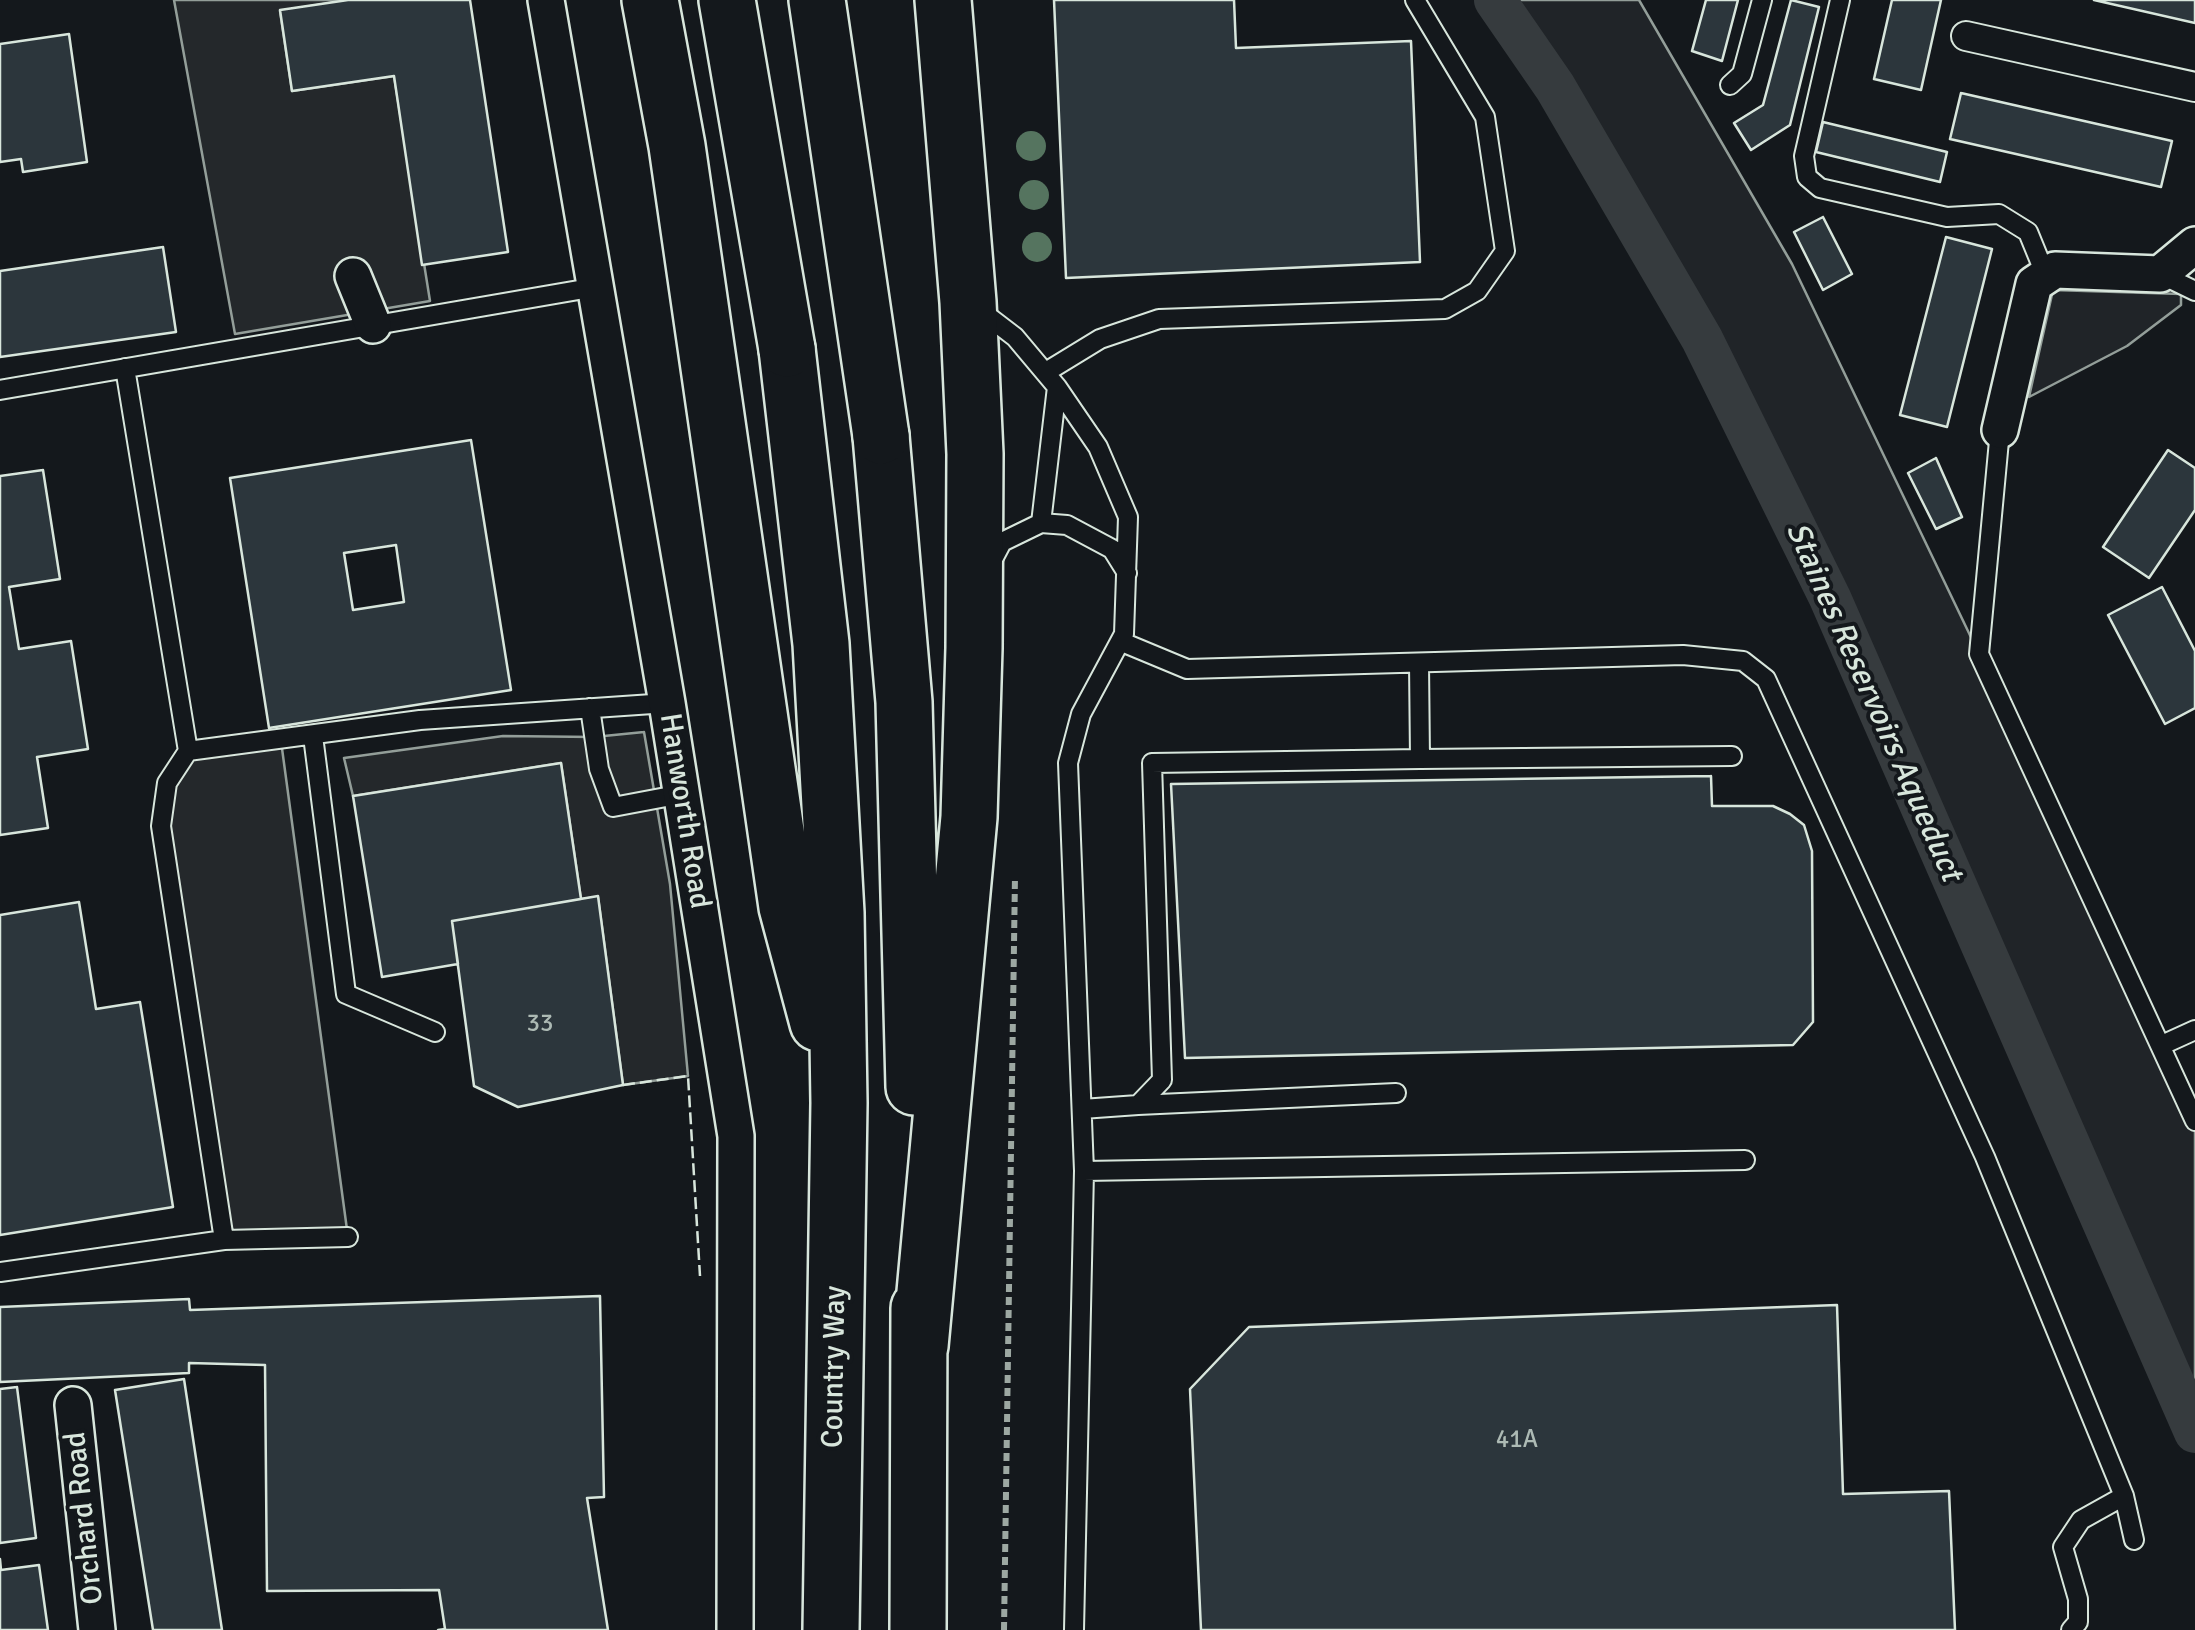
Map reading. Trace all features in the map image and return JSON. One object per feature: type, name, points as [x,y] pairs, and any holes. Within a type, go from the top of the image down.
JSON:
[{"type":"highway","points":[[650,0],[677,146],[787,907],[839,1103]]},
{"type":"highway","points":[[727,0],[787,349],[821,644],[836,913],[839,1103]]},
{"type":"highway","points":[[816,0],[881,436],[904,702],[920,1346],[918,1630]]},
{"type":"highway","points":[[920,1346],[969,817],[974,594],[975,454],[968,302],[943,0]]},
{"type":"highway","name":"Country Way","points":[[831,1630],[839,1103]]},
{"type":"street","name":"Hanworth Road","points":[[546,0],[667,703],[736,1136],[735,1630]]},
{"type":"street","points":[[1966,36],[2195,87]]},
{"type":"street","points":[[2000,430],[2034,284],[2055,270],[2160,274],[2195,245]]},
{"type":"street","points":[[353,276],[374,325]]},
{"type":"street","name":"Orchard Road","points":[[72,1405],[96,1630]]},
{"type":"lane","points":[[1041,523],[1052,379],[1100,339],[1159,318],[1445,309],[1477,291],[1505,251],[1485,117],[1415,0]]},
{"type":"lane","points":[[1730,85],[1742,74],[1762,0]]},
{"type":"lane","points":[[1840,0],[1804,156],[1807,177],[1820,188],[1946,217],[2000,214],[2028,232],[2046,276]]},
{"type":"lane","points":[[2160,274],[2195,291]]},
{"type":"lane","points":[[0,390],[596,287]]},
{"type":"lane","points":[[968,302],[1016,337],[1052,379],[1098,447],[1128,517],[1122,642],[1081,714],[1068,763],[1084,1171],[1074,1630]]},
{"type":"lane","points":[[125,368],[188,751],[168,783],[161,826],[224,1240]]},
{"type":"lane","points":[[2000,430],[1979,654],[2195,1121]]},
{"type":"lane","points":[[974,594],[1002,542],[1041,523],[1066,525],[1091,534],[1112,549],[1127,574]]},
{"type":"lane","points":[[1122,642],[1187,669],[1683,655],[1743,661],[1766,679],[1985,1156],[2124,1496],[2134,1540]]},
{"type":"lane","points":[[1419,663],[1420,759]]},
{"type":"lane","points":[[188,751],[420,720],[667,703]]},
{"type":"lane","points":[[590,708],[599,769],[614,807],[682,794]]},
{"type":"lane","points":[[313,736],[346,994],[435,1032]]},
{"type":"lane","points":[[1138,1105],[1162,1080],[1152,763],[1732,756]]},
{"type":"lane","points":[[2162,1046],[2195,1030]]},
{"type":"lane","points":[[1082,1109],[1396,1094]]},
{"type":"lane","points":[[1084,1171],[1746,1160]]},
{"type":"lane","points":[[0,1272],[224,1240],[348,1237]]},
{"type":"lane","points":[[2071,1630],[2078,1622],[2078,1599],[2063,1546],[2081,1520],[2124,1496]]},
{"type":"path","points":[[1004,1630],[1015,860]]},
{"type":"shaded area","points":[[174,0],[348,0],[280,11],[292,91],[394,76],[430,301],[235,334]]},
{"type":"shaded area","points":[[1495,0],[1639,0],[1792,264],[1979,654],[2195,1121],[2195,1432],[1830,598],[1702,339],[1555,87]]},
{"type":"shaded area","points":[[2053,290],[2181,294],[2181,305],[2127,346],[2029,397]]},
{"type":"shaded area","points":[[644,732],[670,884],[688,1076],[623,1085],[598,897],[581,899],[561,763],[353,796],[344,758],[503,736],[594,737]]},
{"type":"shaded area","points":[[281,741],[348,1237],[224,1240],[161,826],[167,783],[188,751]]},
{"type":"building","points":[[348,0],[470,0],[508,252],[422,265],[394,76],[292,91],[280,10]]},
{"type":"building","points":[[1054,0],[1234,0],[1236,48],[1411,41],[1420,262],[1066,278]]},
{"type":"building","points":[[1706,0],[1738,0],[1722,61],[1692,51]]},
{"type":"building","points":[[1791,0],[1819,7],[1790,125],[1751,150],[1734,123],[1763,105]]},
{"type":"building","points":[[1892,0],[1941,0],[1921,90],[1874,79]]},
{"type":"building","points":[[2094,0],[2195,0],[2195,23]]},
{"type":"building","points":[[69,34],[87,162],[23,172],[21,159],[0,162],[0,44]]},
{"type":"building","points":[[1961,93],[2172,141],[2161,187],[1950,139]]},
{"type":"building","points":[[1823,122],[1947,152],[1940,182],[1816,152]]},
{"type":"building","points":[[1823,217],[1852,274],[1823,290],[1794,232]]},
{"type":"building","points":[[1946,237],[1992,249],[1947,427],[1900,415]]},
{"type":"building","points":[[163,247],[176,332],[0,357],[0,271]]},
{"type":"building","points":[[471,440],[511,690],[269,728],[230,478]],"holes":[[[396,545],[404,602],[353,610],[344,553]]]},
{"type":"building","points":[[2168,450],[2195,468],[2195,510],[2149,578],[2103,547]]},
{"type":"building","points":[[1936,458],[1962,517],[1936,529],[1908,473]]},
{"type":"building","points":[[43,470],[60,579],[9,587],[19,649],[71,641],[88,749],[37,757],[48,828],[0,835],[0,476]]},
{"type":"building","points":[[2162,587],[2195,651],[2195,708],[2165,724],[2108,615]]},
{"type":"building","points":[[561,763],[581,899],[452,921],[458,964],[382,977],[353,796]]},
{"type":"building","points":[[1711,776],[1712,806],[1773,806],[1804,825],[1812,851],[1813,1022],[1793,1045],[1185,1058],[1171,784]]},
{"type":"building","points":[[598,896],[623,1085],[518,1107],[474,1086],[452,921]]},
{"type":"building","points":[[79,902],[96,1009],[140,1002],[173,1207],[0,1235],[0,915]]},
{"type":"building","points":[[600,1296],[604,1497],[587,1498],[608,1630],[438,1630],[445,1629],[439,1590],[267,1591],[265,1365],[189,1363],[189,1373],[0,1382],[0,1307],[189,1299],[190,1310]]},
{"type":"building","points":[[1837,1305],[1843,1494],[1949,1491],[1955,1630],[1201,1630],[1190,1389],[1249,1327]]},
{"type":"building","points":[[184,1379],[222,1630],[153,1630],[115,1390]]},
{"type":"building","points":[[17,1387],[36,1538],[0,1543],[0,1389]]},
{"type":"building","points":[[0,1559],[1,1570],[39,1565],[48,1630],[0,1630]]},
{"type":"waterway","name":"Staines Reservoirs Aqueduct","points":[[1495,0],[1555,87],[1702,339],[1830,598],[2195,1432]]},
{"type":"fence","points":[[623,1085],[688,1076],[700,1276]]}]
